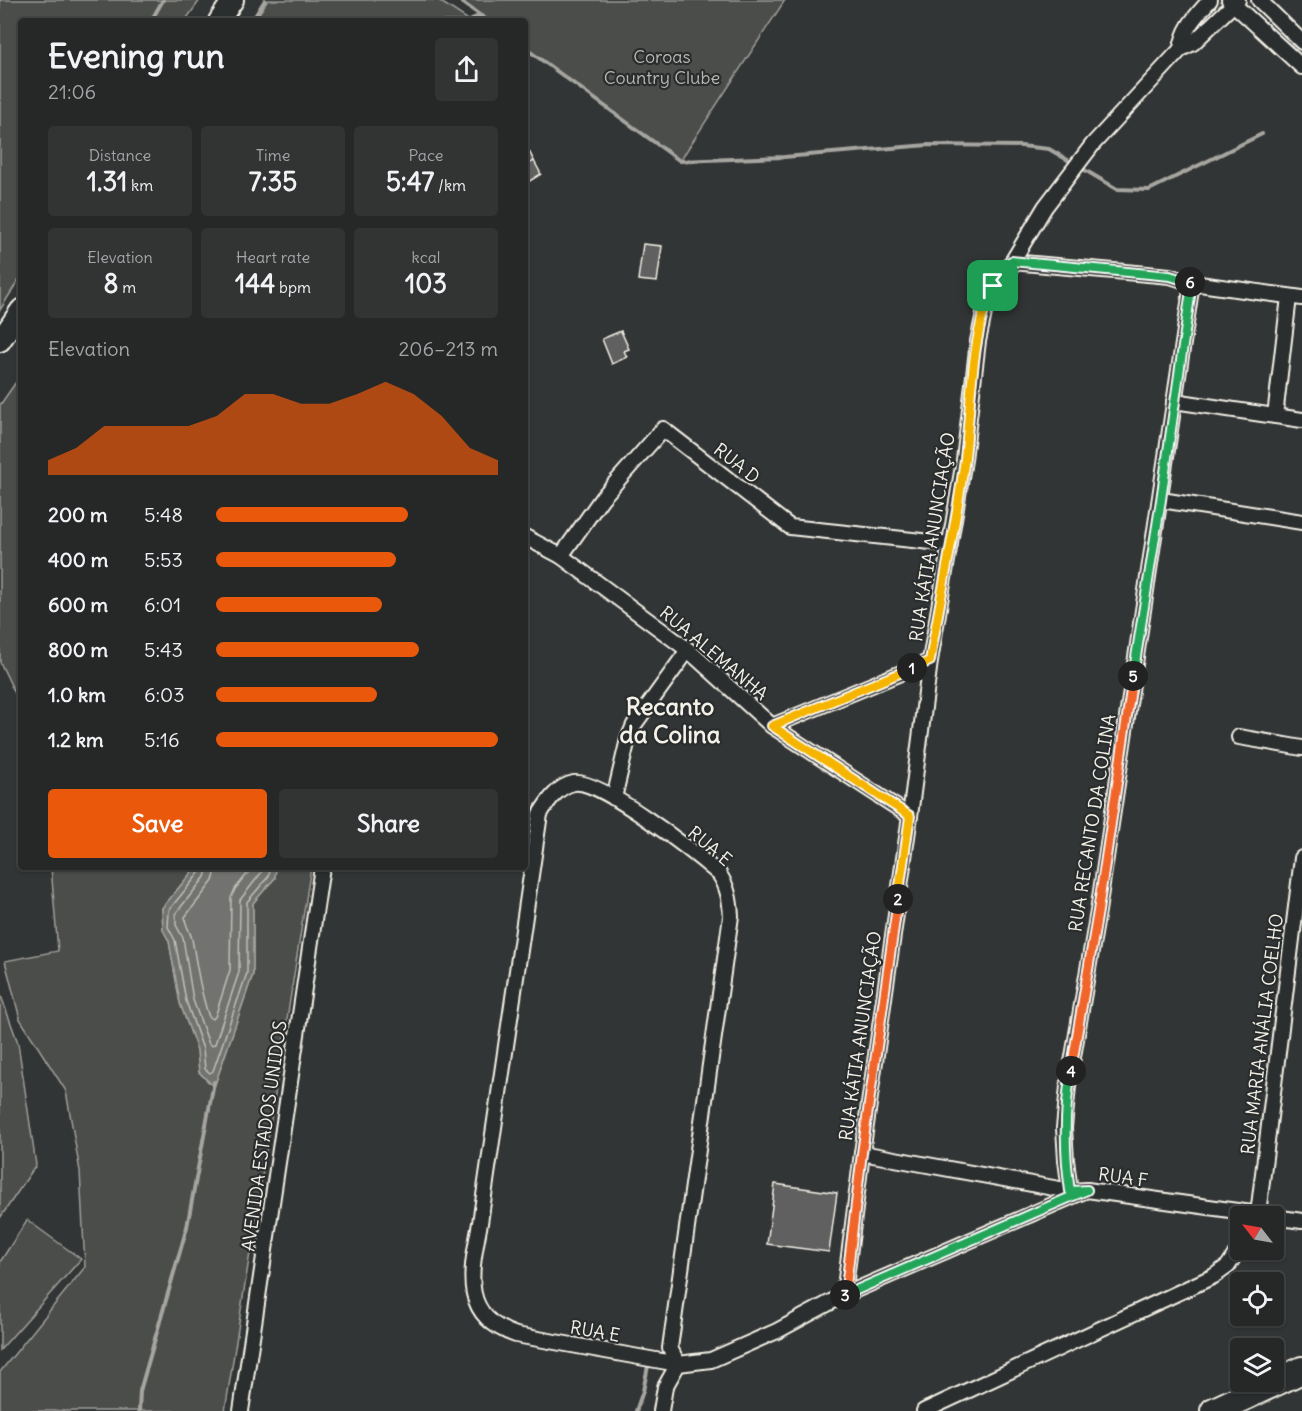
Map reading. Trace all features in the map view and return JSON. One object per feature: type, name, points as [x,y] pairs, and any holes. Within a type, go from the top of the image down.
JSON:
[{"type":"highway","points":[[1214,1411],[1302,1370]]},
{"type":"main road","points":[[221,18],[233,0]]},
{"type":"main road","points":[[0,341],[18,314]]},
{"type":"street","points":[[1181,49],[1183,36],[1190,22],[1210,0]]},
{"type":"street","points":[[1259,0],[1302,42]]},
{"type":"street","points":[[1181,49],[1193,43],[1234,1],[1302,67]]},
{"type":"street","name":"RUA KÁTIA ANUNCIAÇÃO","points":[[844,1295],[930,661],[964,460],[978,341],[987,299],[1045,207],[1093,144],[1181,49]]},
{"type":"street","points":[[1011,261],[1170,276],[1192,283],[1295,297],[1275,416]]},
{"type":"street","name":"RUA RECANTO DA COLINA","points":[[1070,1191],[1064,1128],[1068,1086],[1098,911],[1192,283]]},
{"type":"street","points":[[1174,401],[1302,420]]},
{"type":"street","name":"RUA D","points":[[561,556],[602,498],[663,429],[790,527],[950,544]]},
{"type":"street","points":[[1161,500],[1302,522]]},
{"type":"street","name":"RUA ALEMANHA","points":[[528,539],[561,556],[688,650],[772,726],[910,816]]},
{"type":"street","points":[[614,798],[628,739],[634,725],[688,650]]},
{"type":"street","points":[[772,726],[930,661]]},
{"type":"street","points":[[1239,737],[1302,748]]},
{"type":"street","name":"RUA E","points":[[575,783],[586,784],[614,798],[697,855],[719,874],[726,883],[730,897],[731,916],[670,1348],[678,1364],[499,1330],[486,1320],[479,1311],[474,1298],[473,1257],[480,1223],[540,814],[556,793],[575,783]]},
{"type":"street","name":"RUA MARIA ANÁLIA COELHO","points":[[1258,1206],[1302,858]]},
{"type":"street","name":"AVENIDA ESTADOS UNIDOS","points":[[241,1411],[321,870]]},
{"type":"street","name":"RUA F","points":[[862,1153],[1070,1191],[1087,1190],[1230,1211]]},
{"type":"street","points":[[661,1411],[665,1387],[678,1364],[711,1360],[731,1353],[844,1295],[1087,1190]]},
{"type":"street","name":"RUA F","points":[[1284,1219],[1302,1221]]},
{"type":"street","points":[[924,1411],[1214,1276],[1228,1266],[1232,1260]]},
{"type":"green space","points":[[0,0],[200,0],[187,18],[18,18],[18,281],[0,310]]},
{"type":"green space","points":[[268,0],[438,0],[465,18],[256,18]]},
{"type":"green space","name":"Coroas Country Clube","points":[[459,0],[785,0],[680,161],[528,50],[528,18],[484,18]]},
{"type":"green space","points":[[18,379],[18,700],[0,662],[0,405]]},
{"type":"green space","points":[[51,870],[194,870],[162,908],[163,929],[169,941],[180,1003],[197,1050],[199,1072],[214,1087],[253,974],[253,903],[275,878],[276,870],[311,870],[225,1411],[0,1411],[0,1372],[85,1267],[80,1171],[66,1091],[20,1019],[5,961],[58,951]]},
{"type":"green space","points":[[0,993],[18,1043],[36,1165],[0,1218]]},
{"type":"green space","points":[[27,1220],[81,1259],[0,1350],[0,1262]]},
{"type":"water","points":[[194,870],[276,870],[275,878],[253,903],[253,974],[214,1087],[199,1072],[197,1050],[180,1003],[169,941],[163,930],[162,908]]},
{"type":"building","points":[[528,149],[534,161],[528,164]]},
{"type":"building","points":[[534,161],[541,174],[528,182],[528,164]]},
{"type":"building","points":[[643,244],[662,246],[657,282],[638,280]]},
{"type":"building","points":[[621,331],[629,349],[624,351],[627,357],[612,364],[602,339]]},
{"type":"building","points":[[775,1184],[837,1193],[829,1252],[767,1244]]},
{"type":"waterway","points":[[153,18],[163,0]]},
{"type":"waterway","points":[[254,18],[265,0]]},
{"type":"waterway","points":[[459,0],[481,16]]},
{"type":"waterway","points":[[474,18],[481,16],[484,18]]},
{"type":"waterway","points":[[528,50],[680,161],[784,157],[928,145],[1021,146],[1049,149],[1117,189],[1149,190],[1262,134]]},
{"type":"waterway","points":[[139,1411],[140,1391],[187,1227],[214,1082]]},
{"type":"waterway","points":[[636,1411],[648,1366]]},
{"type":"district","name":"Recanto da Colina","points":[[670,720]]},
{"type":"route","points":[[1011,261],[1170,276],[1192,283],[1098,911],[1065,1111],[1066,1160],[1070,1191],[1087,1190],[844,1295],[910,816],[772,726],[930,661],[964,460],[978,341],[987,299],[993,286],[1011,261]]}]
